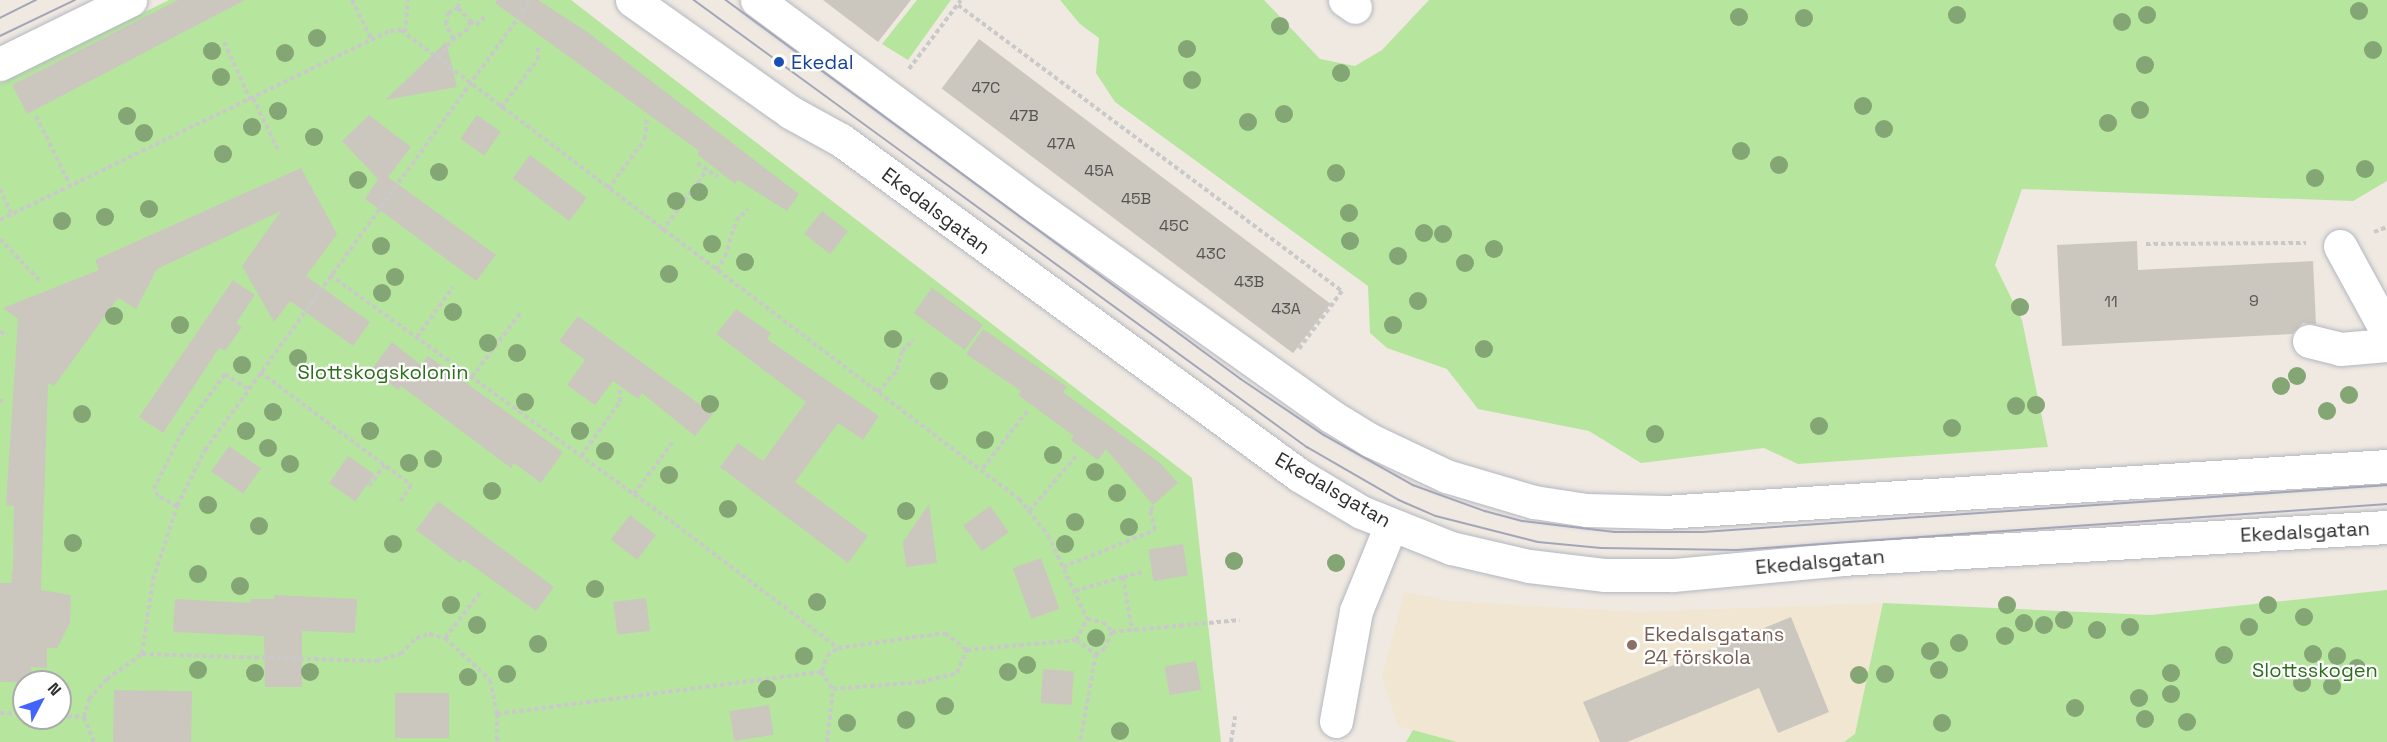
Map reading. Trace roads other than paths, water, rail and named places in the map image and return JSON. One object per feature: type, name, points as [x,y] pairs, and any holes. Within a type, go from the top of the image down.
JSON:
[{"type":"street","points":[[0,64],[130,0]]},
{"type":"street","name":"Ekedalsgatan","points":[[632,0],[790,112],[842,140],[1299,475],[1391,525],[1451,548],[1518,564],[1605,575],[1673,575],[1842,559],[2387,527]]},
{"type":"street","points":[[757,0],[1313,405],[1416,463],[1534,502],[1586,510],[1664,512],[2387,466]]},
{"type":"street","points":[[2340,246],[2387,332]]},
{"type":"street","points":[[2309,341],[2340,349],[2387,345]]},
{"type":"street","points":[[1336,722],[1351,627],[1367,576],[1391,525]]},
{"type":"tram line","points":[[0,18],[36,0]]},
{"type":"tram line","points":[[0,36],[75,0]]},
{"type":"tram line","points":[[694,0],[1307,447],[1399,500],[1436,516],[1538,542],[1601,548],[1737,550],[2387,504]]},
{"type":"tram line","points":[[726,0],[1241,379],[1324,435],[1413,485],[1485,511],[1523,521],[1614,532],[1703,532],[2387,485]]},
{"type":"place","name":"Ekedal","points":[[779,62]]},
{"type":"place","name":"Ekedalsgatans 24 förskola","points":[[1632,645]]},
{"type":"park label","name":"Slottskogskolonin","points":[[383,372]]},
{"type":"park label","name":"Slottsskogen","points":[[2315,670]]}]
